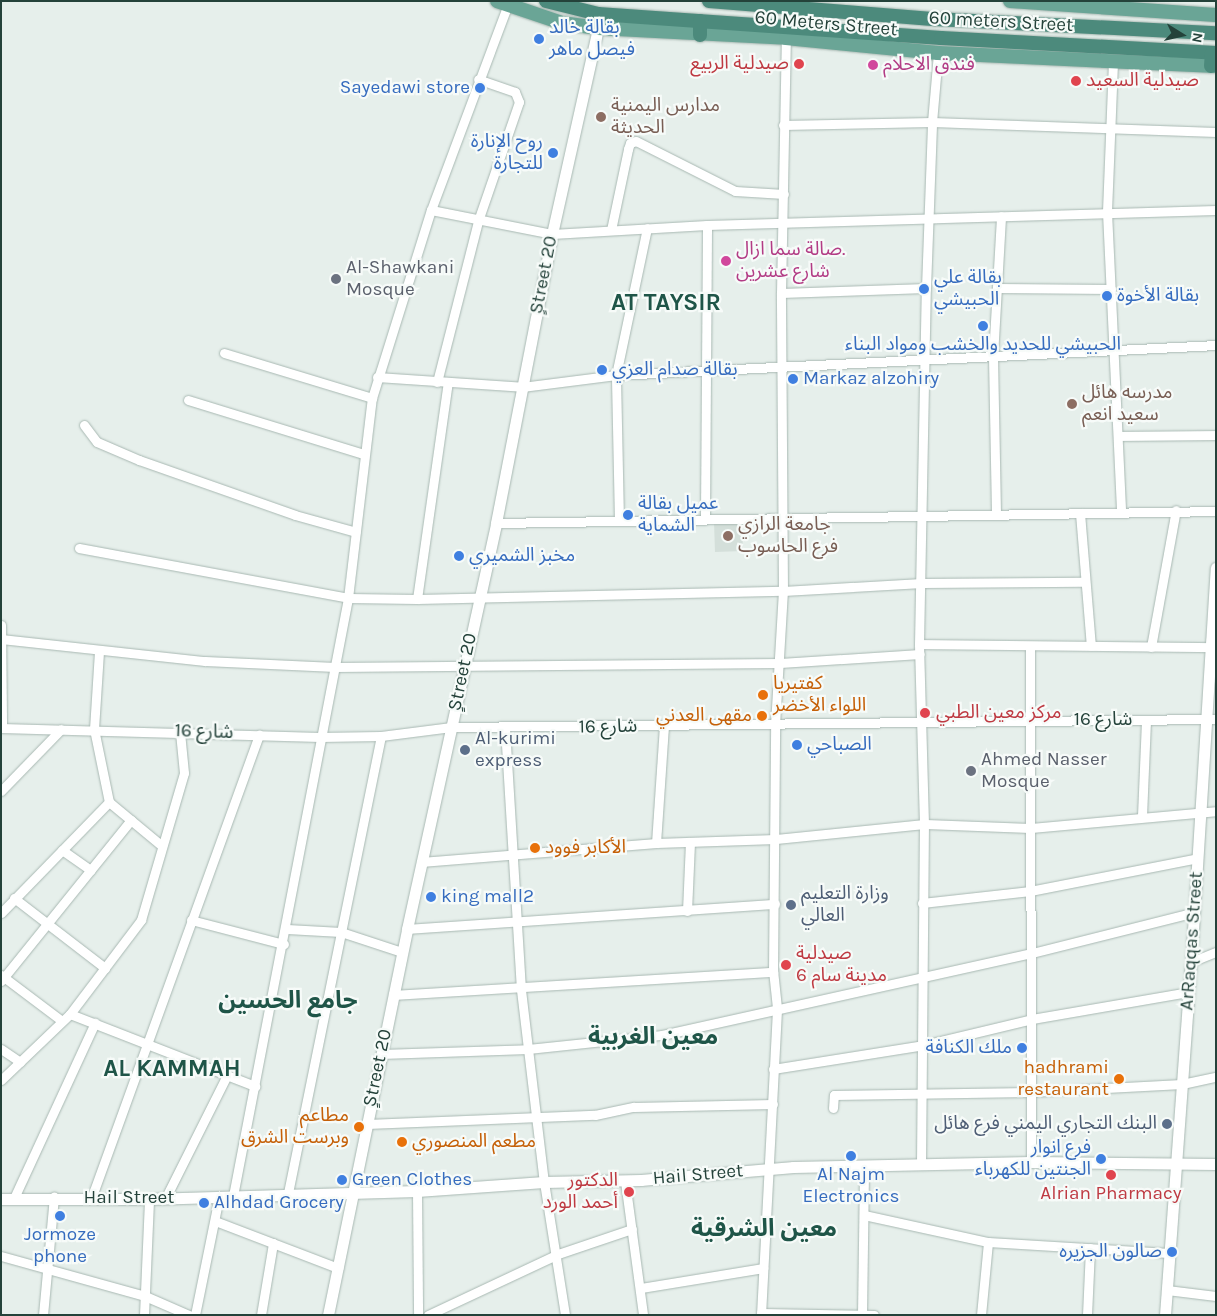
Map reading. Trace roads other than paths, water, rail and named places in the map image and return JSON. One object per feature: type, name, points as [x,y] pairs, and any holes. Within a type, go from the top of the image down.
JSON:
[{"type":"highway","name":"60 meters Street","points":[[546,1],[598,14],[700,28],[1213,60]]},
{"type":"highway","name":"60 meters Street","points":[[709,1],[758,2],[935,19],[1216,33]]},
{"type":"main road","name":"60 Meters Street","points":[[1010,1],[1216,15]]},
{"type":"main road","name":"60 Meters Street","points":[[502,4],[562,23],[598,28],[700,28],[938,53],[1113,62],[1213,60]]},
{"type":"street","points":[[233,1196],[287,929],[320,737],[348,598],[372,398],[377,377],[431,210],[478,79],[502,4]]},
{"type":"street","name":"ٍStreet 20","points":[[328,1315],[406,929],[496,523],[552,234],[598,28]]},
{"type":"street","points":[[786,38],[782,125],[786,132],[781,293],[784,591],[775,724],[776,839],[773,972],[777,1008],[773,1104],[767,1169],[761,1314],[874,1315]]},
{"type":"street","points":[[922,1164],[924,1045],[922,903],[924,824],[919,644],[924,514],[927,361],[926,288],[932,122],[938,53]]},
{"type":"street","points":[[1113,62],[1108,130],[1107,212],[1119,436],[1121,512]]},
{"type":"street","points":[[437,382],[478,221],[520,102],[516,92],[478,79]]},
{"type":"street","points":[[782,125],[932,122],[1108,130],[1216,132]]},
{"type":"street","points":[[611,230],[628,149],[630,143],[636,141],[735,190],[784,194]]},
{"type":"street","points":[[431,210],[478,221],[552,234],[707,225],[1216,210]]},
{"type":"street","points":[[996,514],[994,356],[1001,216]]},
{"type":"street","points":[[705,517],[704,372],[707,225]]},
{"type":"street","points":[[619,522],[616,375],[647,228]]},
{"type":"street","points":[[781,293],[926,288]]},
{"type":"street","points":[[997,288],[1111,289]]},
{"type":"street","points":[[377,377],[522,387],[616,375],[704,372],[781,366],[927,361],[1216,345]]},
{"type":"street","points":[[224,353],[372,398]]},
{"type":"street","points":[[418,600],[424,536],[448,382]]},
{"type":"street","points":[[188,400],[364,454]]},
{"type":"street","points":[[84,425],[97,442],[139,460],[295,515],[356,532]]},
{"type":"street","points":[[1119,436],[1216,435]]},
{"type":"street","points":[[1151,647],[1176,510]]},
{"type":"street","points":[[496,523],[619,522],[705,517],[1216,511]]},
{"type":"street","points":[[1080,513],[1084,582],[1091,646]]},
{"type":"street","points":[[79,548],[348,598],[418,600],[784,591],[922,583],[1084,582]]},
{"type":"street","name":"ArRaqqas Street","points":[[1165,1315],[1195,912],[1200,811],[1211,719],[1216,568]]},
{"type":"street","points":[[1,625],[2,728]]},
{"type":"street","points":[[2,639],[99,651],[335,667],[780,663],[920,654]]},
{"type":"street","points":[[919,644],[1213,647]]},
{"type":"street","points":[[1030,646],[1031,1162]]},
{"type":"street","points":[[99,651],[94,730],[109,802],[162,846]]},
{"type":"street","name":"شارع 16","points":[[2,728],[320,737],[381,736],[451,727],[664,726],[921,720],[1211,719]]},
{"type":"street","points":[[1142,816],[1146,720]]},
{"type":"street","points":[[656,843],[664,726]]},
{"type":"street","points":[[505,728],[510,856],[521,990],[544,1182],[558,1254],[565,1315]]},
{"type":"street","points":[[1,791],[61,729]]},
{"type":"street","points":[[1,1080],[70,1014],[141,920],[184,773],[180,732]]},
{"type":"street","points":[[90,1199],[259,734]]},
{"type":"street","points":[[288,1193],[381,736]]},
{"type":"street","points":[[1,913],[109,802]]},
{"type":"street","points":[[421,862],[656,843],[776,839],[924,824],[1030,828],[1142,816],[1216,811]]},
{"type":"street","points":[[62,1021],[2,978],[131,820]]},
{"type":"street","points":[[687,911],[690,842]]},
{"type":"street","points":[[62,850],[91,870]]},
{"type":"street","points":[[922,903],[1030,891],[1198,858]]},
{"type":"street","points":[[1,897],[12,901],[105,968]]},
{"type":"street","points":[[406,929],[516,924],[775,904]]},
{"type":"street","points":[[381,1054],[528,1049],[662,1035],[1032,953],[1195,912]]},
{"type":"street","points":[[191,920],[284,944]]},
{"type":"street","points":[[287,929],[341,932],[402,952]]},
{"type":"street","points":[[1191,962],[1216,952]]},
{"type":"street","points":[[393,995],[521,990],[773,972]]},
{"type":"street","points":[[773,1069],[924,1045],[1032,1019],[1188,992]]},
{"type":"street","points":[[70,1014],[255,1086]]},
{"type":"street","points":[[14,1198],[95,1024]]},
{"type":"street","points":[[1,1049],[20,1062]]},
{"type":"street","points":[[165,1198],[227,1075]]},
{"type":"street","points":[[833,1108],[834,1095],[923,1096],[1030,1092],[1182,1084],[1216,1077]]},
{"type":"street","points":[[366,1124],[595,1114],[634,1107],[773,1104]]},
{"type":"street","name":"Hail Street","points":[[1,1199],[54,1197],[148,1199],[417,1190],[544,1182],[624,1181],[767,1169],[864,1165],[1176,1161],[1216,1164]]},
{"type":"street","points":[[862,1314],[864,1165]]},
{"type":"street","points":[[624,1181],[644,1315]]},
{"type":"street","points":[[417,1190],[418,1315]]},
{"type":"street","points":[[43,1315],[54,1197]]},
{"type":"street","points":[[195,1315],[219,1197]]},
{"type":"street","points":[[144,1315],[148,1199]]},
{"type":"street","points":[[864,1215],[988,1242],[1169,1253]]},
{"type":"street","points":[[215,1221],[338,1268]]},
{"type":"street","points":[[428,1315],[558,1254],[632,1229]]},
{"type":"street","points":[[981,1315],[988,1242]]},
{"type":"street","points":[[261,1315],[274,1243]]},
{"type":"street","points":[[1086,1315],[1090,1248]]},
{"type":"street","points":[[1,1256],[47,1267],[145,1296],[189,1315]]},
{"type":"street","points":[[641,1288],[763,1268]]},
{"type":"street","points":[[1167,1290],[1216,1296]]},
{"type":"place","name":"بقالة خالد فيصل ماهر","points":[[539,39]]},
{"type":"place","name":"صيدلية الربيع","points":[[799,64]]},
{"type":"place","name":"فندق الاحلام","points":[[873,65]]},
{"type":"place","name":"صيدلية السعيد","points":[[1076,81]]},
{"type":"place","name":"Sayedawi store","points":[[480,88]]},
{"type":"place","name":"مدارس اليمنية الحديثة","points":[[601,117]]},
{"type":"place","name":"روح الإنارة للتجارة","points":[[553,153]]},
{"type":"place","name":"صالة سما ازال. شارع عشرين","points":[[726,261]]},
{"type":"place","name":"Al-Shawkani Mosque","points":[[336,279]]},
{"type":"place","name":"بقالة علي الحبيشي","points":[[924,289]]},
{"type":"place","name":"بقالة الأخوة","points":[[1107,296]]},
{"type":"place","name":"الحبيشي للحديد والخشب ومواد البناء","points":[[983,326]]},
{"type":"place","name":"بقالة صدام العزي","points":[[602,370]]},
{"type":"place","name":"Markaz alzohiry","points":[[793,379]]},
{"type":"place","name":"مدرسه هائل سعيد انعم","points":[[1072,404]]},
{"type":"place","name":"عميل بقالة الشماية","points":[[628,515]]},
{"type":"place","name":"جامعة الرازي فرع الحاسوب","points":[[728,536]]},
{"type":"place","name":"مخبز الشميري","points":[[459,556]]},
{"type":"place","name":"كفتيريا اللواء الأخضر","points":[[763,695]]},
{"type":"place","name":"مركز معين الطبي","points":[[925,713]]},
{"type":"place","name":"مقهى العدني","points":[[762,716]]},
{"type":"place","name":"الصباحي","points":[[797,745]]},
{"type":"place","name":"Al-kurimi express","points":[[465,750]]},
{"type":"place","name":"Ahmed Nasser Mosque","points":[[971,771]]},
{"type":"place","name":"الأكابر فوود","points":[[535,848]]},
{"type":"place","name":"king mall2","points":[[431,897]]},
{"type":"place","name":"وزارة التعليم العالي","points":[[791,905]]},
{"type":"place","name":"صيدلية مدينة سام 6","points":[[786,965]]},
{"type":"place","name":"ملك الكنافة","points":[[1022,1048]]},
{"type":"place","name":"hadhrami restaurant","points":[[1119,1079]]},
{"type":"place","name":"البنك التجاري اليمني فرع هائل","points":[[1167,1124]]},
{"type":"place","name":"مطاعم وبرست الشرق","points":[[359,1127]]},
{"type":"place","name":"مطعم المنصوري","points":[[402,1142]]},
{"type":"place","name":"Al Najm Electronics","points":[[851,1156]]},
{"type":"place","name":"فرع انوار الجنتين للكهرباء","points":[[1101,1159]]},
{"type":"place","name":"Alrian Pharmacy","points":[[1111,1175]]},
{"type":"place","name":"Green Clothes","points":[[342,1180]]},
{"type":"place","name":"الدكتور أحمد الورد","points":[[629,1192]]},
{"type":"place","name":"Alhdad Grocery","points":[[204,1203]]},
{"type":"place","name":"Jormoze phone","points":[[60,1216]]},
{"type":"place","name":"صالون الجزيره","points":[[1172,1252]]},
{"type":"district","name":"AT TAYSIR","points":[[666,303]]},
{"type":"district","name":"جامع الحسين","points":[[288,1001]]},
{"type":"district","name":"معين الغربية","points":[[653,1037]]},
{"type":"district","name":"AL KAMMAH","points":[[172,1069]]},
{"type":"district","name":"معين الشرقية","points":[[764,1229]]}]
